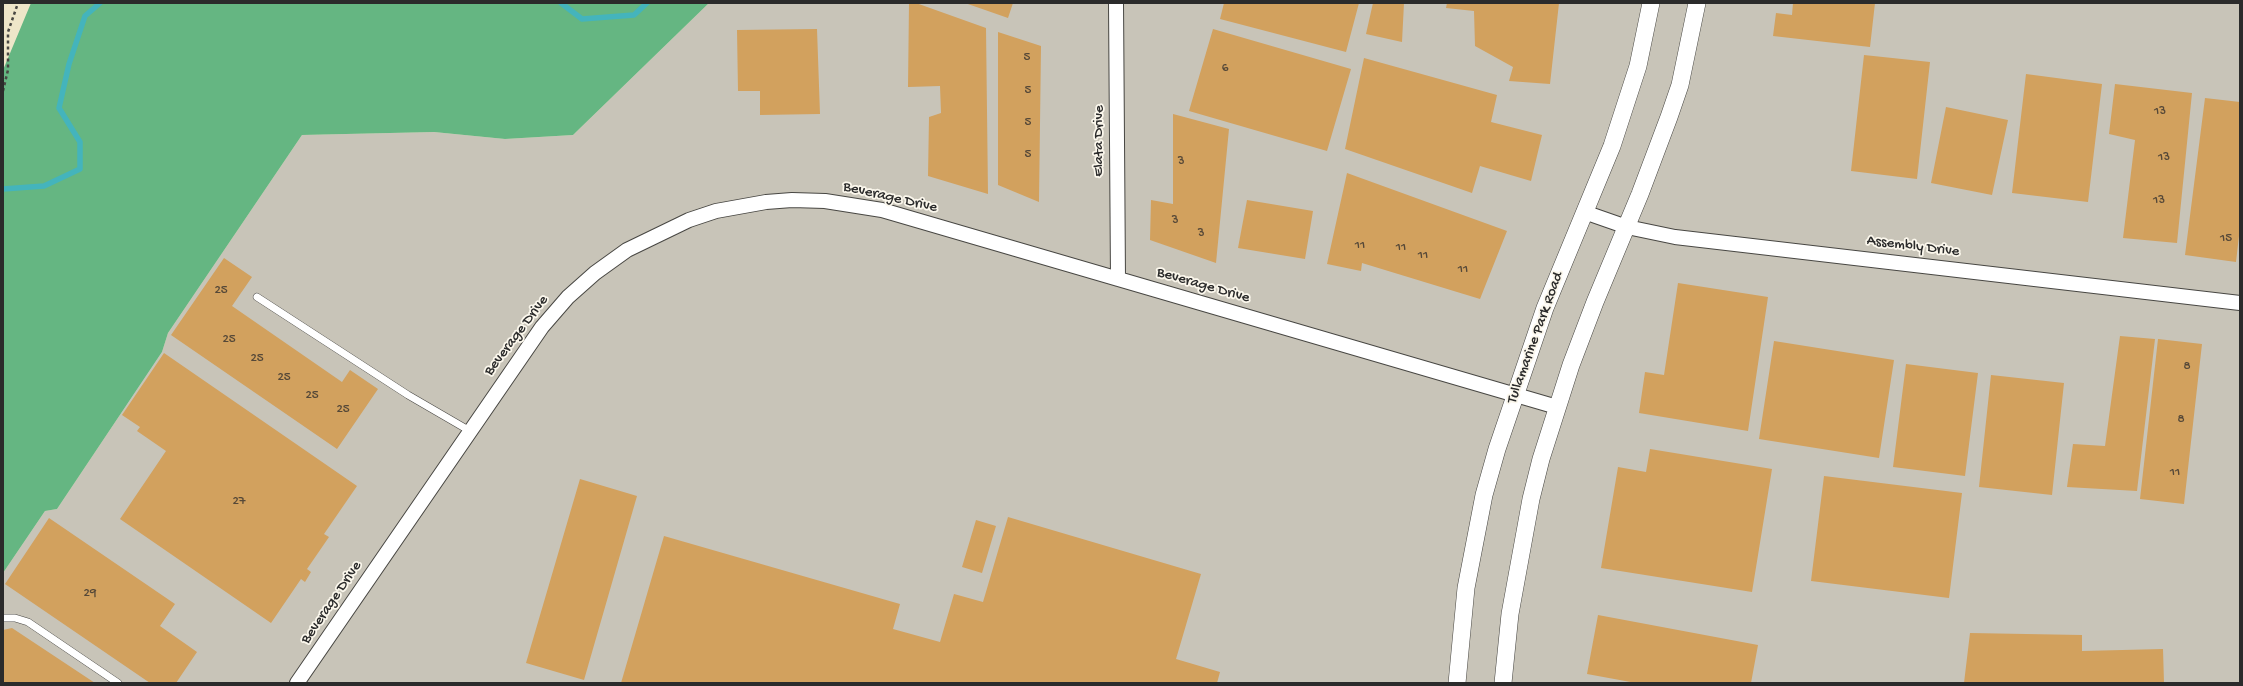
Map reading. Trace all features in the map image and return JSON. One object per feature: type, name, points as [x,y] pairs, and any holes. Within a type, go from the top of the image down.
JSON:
[{"type":"street","name":"Elata Drive","points":[[1116,3],[1118,279]]},
{"type":"street","name":"Tullamarine Park Road","points":[[1457,683],[1461,634],[1474,544],[1484,495],[1514,394],[1545,308],[1612,146],[1626,105],[1638,66],[1651,3]]},
{"type":"street","points":[[1503,683],[1510,614],[1519,559],[1541,459],[1557,407],[1595,302],[1627,227],[1670,117],[1680,85],[1698,3]]},
{"type":"street","name":"Beverage Drive","points":[[297,683],[542,327],[568,297],[595,273],[627,250],[689,220],[716,211],[792,200],[853,204],[882,210],[1557,407]]},
{"type":"street","name":"Assembly Drive","points":[[1584,212],[1627,227],[1675,237],[2240,303]]},
{"type":"lane","points":[[257,297],[408,395],[470,431]]},
{"type":"lane","points":[[3,618],[15,618],[28,622],[118,683]]},
{"type":"path","points":[[3,91],[8,70],[8,32],[18,3]]},
{"type":"shaded area","points":[[709,3],[2240,3],[2240,683],[3,683],[3,573],[45,511],[57,509],[162,352],[168,333],[302,135],[434,132],[505,139],[573,135]]},
{"type":"green space","points":[[31,3],[709,3],[573,135],[505,139],[434,132],[302,135],[168,333],[162,352],[57,509],[45,511],[3,573],[3,70]]},
{"type":"building","points":[[909,3],[916,3],[986,28],[988,194],[928,176],[929,117],[941,113],[940,86],[908,87]]},
{"type":"building","points":[[965,3],[1013,3],[1008,18]]},
{"type":"building","points":[[1224,3],[1359,3],[1346,52],[1220,19]]},
{"type":"building","points":[[1373,3],[1404,3],[1402,42],[1366,34]]},
{"type":"building","points":[[1447,3],[1559,3],[1550,84],[1509,81],[1513,67],[1475,46],[1474,11],[1446,8]]},
{"type":"building","points":[[1793,3],[1875,3],[1870,47],[1773,36],[1776,13],[1792,15]]},
{"type":"building","points":[[817,29],[820,114],[760,115],[760,91],[738,91],[737,30]]},
{"type":"building","points":[[1213,29],[1351,69],[1327,151],[1189,111]]},
{"type":"building","points":[[998,32],[1041,46],[1039,202],[998,185]]},
{"type":"building","points":[[1864,55],[1930,62],[1917,179],[1851,171]]},
{"type":"building","points":[[1364,58],[1497,95],[1491,122],[1542,135],[1531,181],[1480,166],[1472,193],[1345,149]]},
{"type":"building","points":[[2026,74],[2102,84],[2088,202],[2012,193]]},
{"type":"building","points":[[2115,84],[2192,93],[2177,243],[2123,238],[2135,140],[2109,134]]},
{"type":"building","points":[[2205,98],[2240,102],[2240,227],[2236,262],[2185,255]]},
{"type":"building","points":[[1946,107],[2008,120],[1992,195],[1931,183]]},
{"type":"building","points":[[1173,114],[1229,129],[1216,263],[1150,240],[1151,200],[1173,204]]},
{"type":"building","points":[[1347,173],[1507,231],[1480,299],[1362,263],[1361,271],[1327,264]]},
{"type":"building","points":[[1247,200],[1313,211],[1305,259],[1238,248]]},
{"type":"building","points":[[224,258],[252,277],[232,306],[342,382],[350,370],[378,389],[337,449],[171,335]]},
{"type":"building","points":[[1678,283],[1768,297],[1748,431],[1639,413],[1645,372],[1664,375]]},
{"type":"building","points":[[2120,336],[2155,339],[2137,491],[2067,487],[2073,444],[2105,446]]},
{"type":"building","points":[[2158,339],[2202,344],[2184,504],[2140,499]]},
{"type":"building","points":[[1774,341],[1894,360],[1879,458],[1759,439]]},
{"type":"building","points":[[164,353],[357,486],[324,534],[329,537],[307,569],[311,572],[305,582],[301,579],[271,623],[120,519],[166,451],[137,431],[140,427],[122,415]]},
{"type":"building","points":[[1906,364],[1978,373],[1965,476],[1893,467]]},
{"type":"building","points":[[1991,375],[2064,383],[2052,495],[1979,487]]},
{"type":"building","points":[[1650,449],[1772,469],[1752,592],[1601,568],[1618,467],[1646,472]]},
{"type":"building","points":[[1824,476],[1962,493],[1949,598],[1811,581]]},
{"type":"building","points":[[580,479],[637,496],[584,680],[526,663]]},
{"type":"building","points":[[1008,517],[1201,574],[1176,659],[1220,672],[1217,683],[621,683],[664,536],[900,604],[893,629],[940,642],[954,594],[983,602]]},
{"type":"building","points":[[49,518],[175,604],[160,626],[197,652],[176,683],[150,683],[5,584]]},
{"type":"building","points":[[976,520],[996,526],[982,573],[962,567]]},
{"type":"building","points":[[1598,615],[1758,645],[1751,683],[1636,683],[1587,674]]},
{"type":"building","points":[[12,628],[95,683],[3,683],[3,630]]},
{"type":"building","points":[[1970,633],[2082,635],[2082,651],[2163,649],[2164,683],[1964,683]]},
{"type":"waterway","points":[[3,189],[44,186],[80,169],[80,142],[59,108],[69,64],[85,16],[100,3]]},
{"type":"waterway","points":[[561,3],[582,19],[634,15],[647,3]]}]
